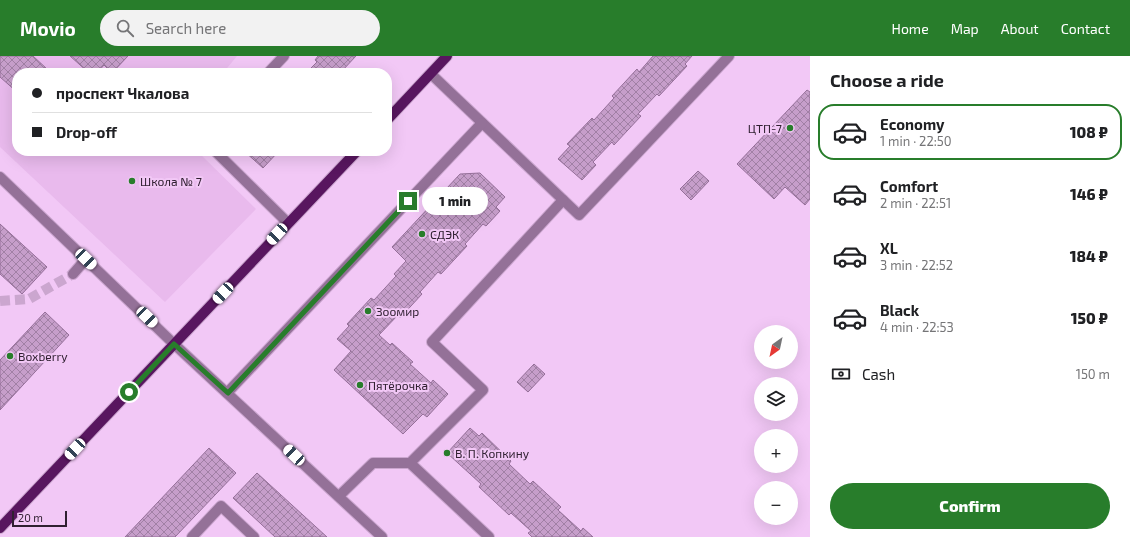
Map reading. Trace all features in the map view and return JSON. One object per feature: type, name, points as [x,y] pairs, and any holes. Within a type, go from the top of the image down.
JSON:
[{"type":"main road","points":[[392,115],[448,56]]},
{"type":"main road","points":[[0,528],[352,156]]},
{"type":"street","points":[[273,68],[284,56]]},
{"type":"street","points":[[431,74],[579,215],[729,56]]},
{"type":"street","points":[[228,393],[482,122]]},
{"type":"street","points":[[220,156],[288,223]]},
{"type":"street","points":[[0,177],[174,344],[382,537]]},
{"type":"street","points":[[410,463],[483,390],[432,342],[563,200]]},
{"type":"street","points":[[73,274],[86,259]]},
{"type":"street","points":[[339,496],[373,463],[410,463],[489,537]]},
{"type":"street","points":[[192,537],[220,506],[254,537]]},
{"type":"shaded area","name":"Школа № 7","points":[[0,56],[237,56],[227,68],[12,68],[12,156],[202,156],[256,209],[165,302],[0,147]]},
{"type":"building","points":[[0,56],[33,56],[46,68],[12,68],[12,88],[0,77]]},
{"type":"building","points":[[70,56],[128,56],[117,68],[107,68],[104,65],[101,68],[83,68]]},
{"type":"building","points":[[318,56],[356,56],[345,68],[311,68],[317,62],[315,60]]},
{"type":"building","points":[[653,56],[692,56],[685,64],[687,66],[659,96],[657,94],[638,114],[641,116],[614,145],[612,142],[593,162],[596,165],[582,180],[558,159],[570,146],[567,144],[592,118],[594,120],[614,98],[612,96],[637,69],[639,72]]},
{"type":"building","name":"ЦТП-7","points":[[807,90],[810,92],[810,199],[805,205],[785,187],[774,199],[737,164]]},
{"type":"building","points":[[250,156],[274,156],[263,168]]},
{"type":"building","points":[[698,171],[709,181],[691,200],[680,189]]},
{"type":"building","points":[[480,173],[505,197],[496,207],[500,211],[486,226],[483,224],[465,244],[467,246],[441,274],[438,272],[420,292],[422,294],[400,318],[398,315],[379,335],[390,345],[392,343],[413,362],[410,364],[431,383],[433,380],[448,394],[427,417],[423,414],[403,434],[334,370],[351,351],[337,339],[349,326],[347,324],[371,298],[374,300],[396,276],[394,274],[406,261],[392,247],[460,174]]},
{"type":"building","points":[[0,224],[47,267],[22,294],[0,274]]},
{"type":"building","points":[[45,312],[69,335],[0,410],[0,360]]},
{"type":"building","points":[[534,364],[545,374],[528,392],[517,382]]},
{"type":"building","points":[[470,428],[479,436],[482,433],[511,461],[509,464],[530,484],[533,481],[561,507],[558,510],[581,531],[583,528],[593,537],[532,537],[528,533],[531,531],[511,513],[509,515],[479,487],[481,484],[447,453]]},
{"type":"building","points":[[209,448],[236,473],[175,537],[125,537]]},
{"type":"building","points":[[257,473],[327,537],[275,537],[233,498]]},
{"type":"tunnel","points":[[0,301],[29,299],[73,274]]},
{"type":"place","name":"ЦТП-7","points":[[790,128]]},
{"type":"place","name":"Школа № 7","points":[[132,181]]},
{"type":"place","name":"СДЭК","points":[[422,234]]},
{"type":"place","name":"Зоомир","points":[[368,311]]},
{"type":"place","name":"Boxberry","points":[[10,356]]},
{"type":"place","name":"Пятёрочка","points":[[360,385]]},
{"type":"place","name":"В. П. Копкину","points":[[447,453]]},
{"type":"route","points":[[129,392],[174,344],[228,393],[408,201]]}]
